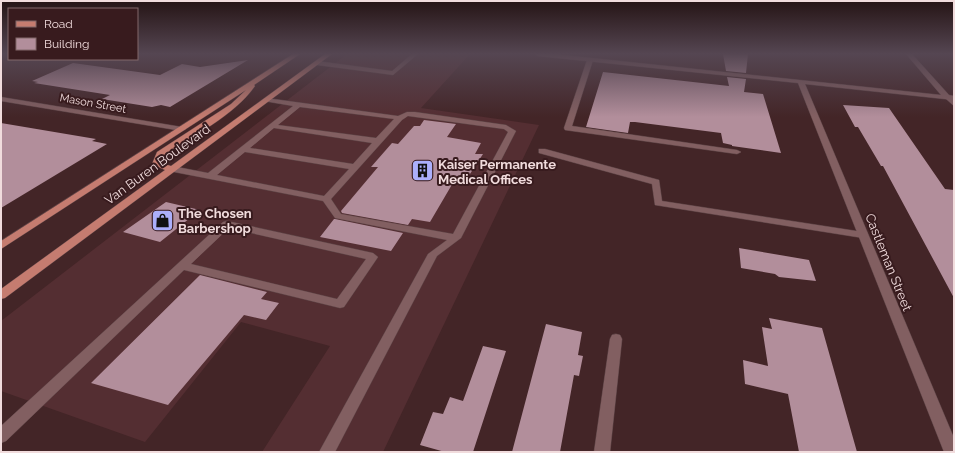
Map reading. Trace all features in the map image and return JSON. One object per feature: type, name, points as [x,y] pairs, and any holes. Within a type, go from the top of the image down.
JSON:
[{"type":"main road","name":"Van Buren Boulevard","points":[[1,246],[264,75]]},
{"type":"main road","name":"Van Buren Boulevard","points":[[1,295],[300,75]]},
{"type":"main road","points":[[172,168],[163,168],[156,164],[160,154],[234,106],[245,96],[255,81]]},
{"type":"street","points":[[585,75],[568,128],[737,152]]},
{"type":"street","points":[[735,75],[951,97]]},
{"type":"street","points":[[930,75],[951,97],[954,104]]},
{"type":"street","name":"Castleman Street","points":[[801,82],[952,452]]},
{"type":"street","name":"Mason Street","points":[[1,99],[182,129]]},
{"type":"street","points":[[266,100],[399,118]]},
{"type":"street","points":[[210,176],[298,105]]},
{"type":"street","points":[[326,199],[399,118],[408,114],[506,127],[512,131],[456,238],[433,254],[327,452]]},
{"type":"street","points":[[272,126],[378,141]]},
{"type":"street","points":[[242,149],[354,167]]},
{"type":"street","points":[[542,151],[656,182],[658,203],[863,235]]},
{"type":"street","points":[[172,168],[326,199],[338,216],[456,238]]},
{"type":"street","points":[[1,436],[182,266],[227,224],[373,257],[340,304],[182,266]]},
{"type":"street","points":[[602,452],[616,339]]},
{"type":"shaded area","points":[[320,75],[451,75],[421,108],[539,125],[383,452],[262,452],[330,346],[241,322],[145,442],[1,391],[1,321]]},
{"type":"building","points":[[45,75],[223,75],[170,107],[161,105],[152,107],[102,99],[110,95],[34,83],[38,82],[32,81]]},
{"type":"building","points":[[602,75],[631,75],[729,86],[727,77],[746,79],[744,92],[763,94],[781,153],[732,146],[723,143],[721,133],[635,122],[630,122],[628,133],[586,127]]},
{"type":"building","points":[[843,105],[889,108],[945,189],[954,190],[954,298],[883,166],[881,166],[858,127],[855,127]]},
{"type":"building","name":"Kaiser Permanente Medical Offices","points":[[424,120],[456,124],[447,137],[481,143],[475,154],[483,154],[468,177],[457,176],[430,222],[412,219],[408,225],[342,213],[341,211],[378,167],[371,167],[392,143],[398,144],[414,126],[420,126]]},
{"type":"building","points":[[1,123],[96,139],[92,141],[107,144],[1,208]]},
{"type":"building","points":[[166,202],[200,210],[160,242],[123,232]]},
{"type":"building","points":[[334,219],[403,233],[391,251],[320,237]]},
{"type":"building","points":[[739,248],[809,260],[816,281],[779,277],[775,274],[741,268]]},
{"type":"building","points":[[200,275],[267,292],[261,299],[279,303],[266,320],[244,315],[168,405],[91,383]]},
{"type":"building","points":[[769,318],[822,328],[857,452],[799,452],[788,394],[745,384],[743,360],[768,366],[762,327],[772,329]]},
{"type":"building","points":[[546,324],[582,332],[578,355],[583,356],[579,376],[574,375],[560,452],[512,452]]},
{"type":"building","points":[[483,346],[506,351],[473,452],[445,452],[420,445],[433,412],[443,414],[450,397],[463,401]]},
{"type":"place","name":"Kaiser Permanente Medical Offices","points":[[423,171]]},
{"type":"place","name":"The Chosen Barbershop","points":[[163,220]]}]
